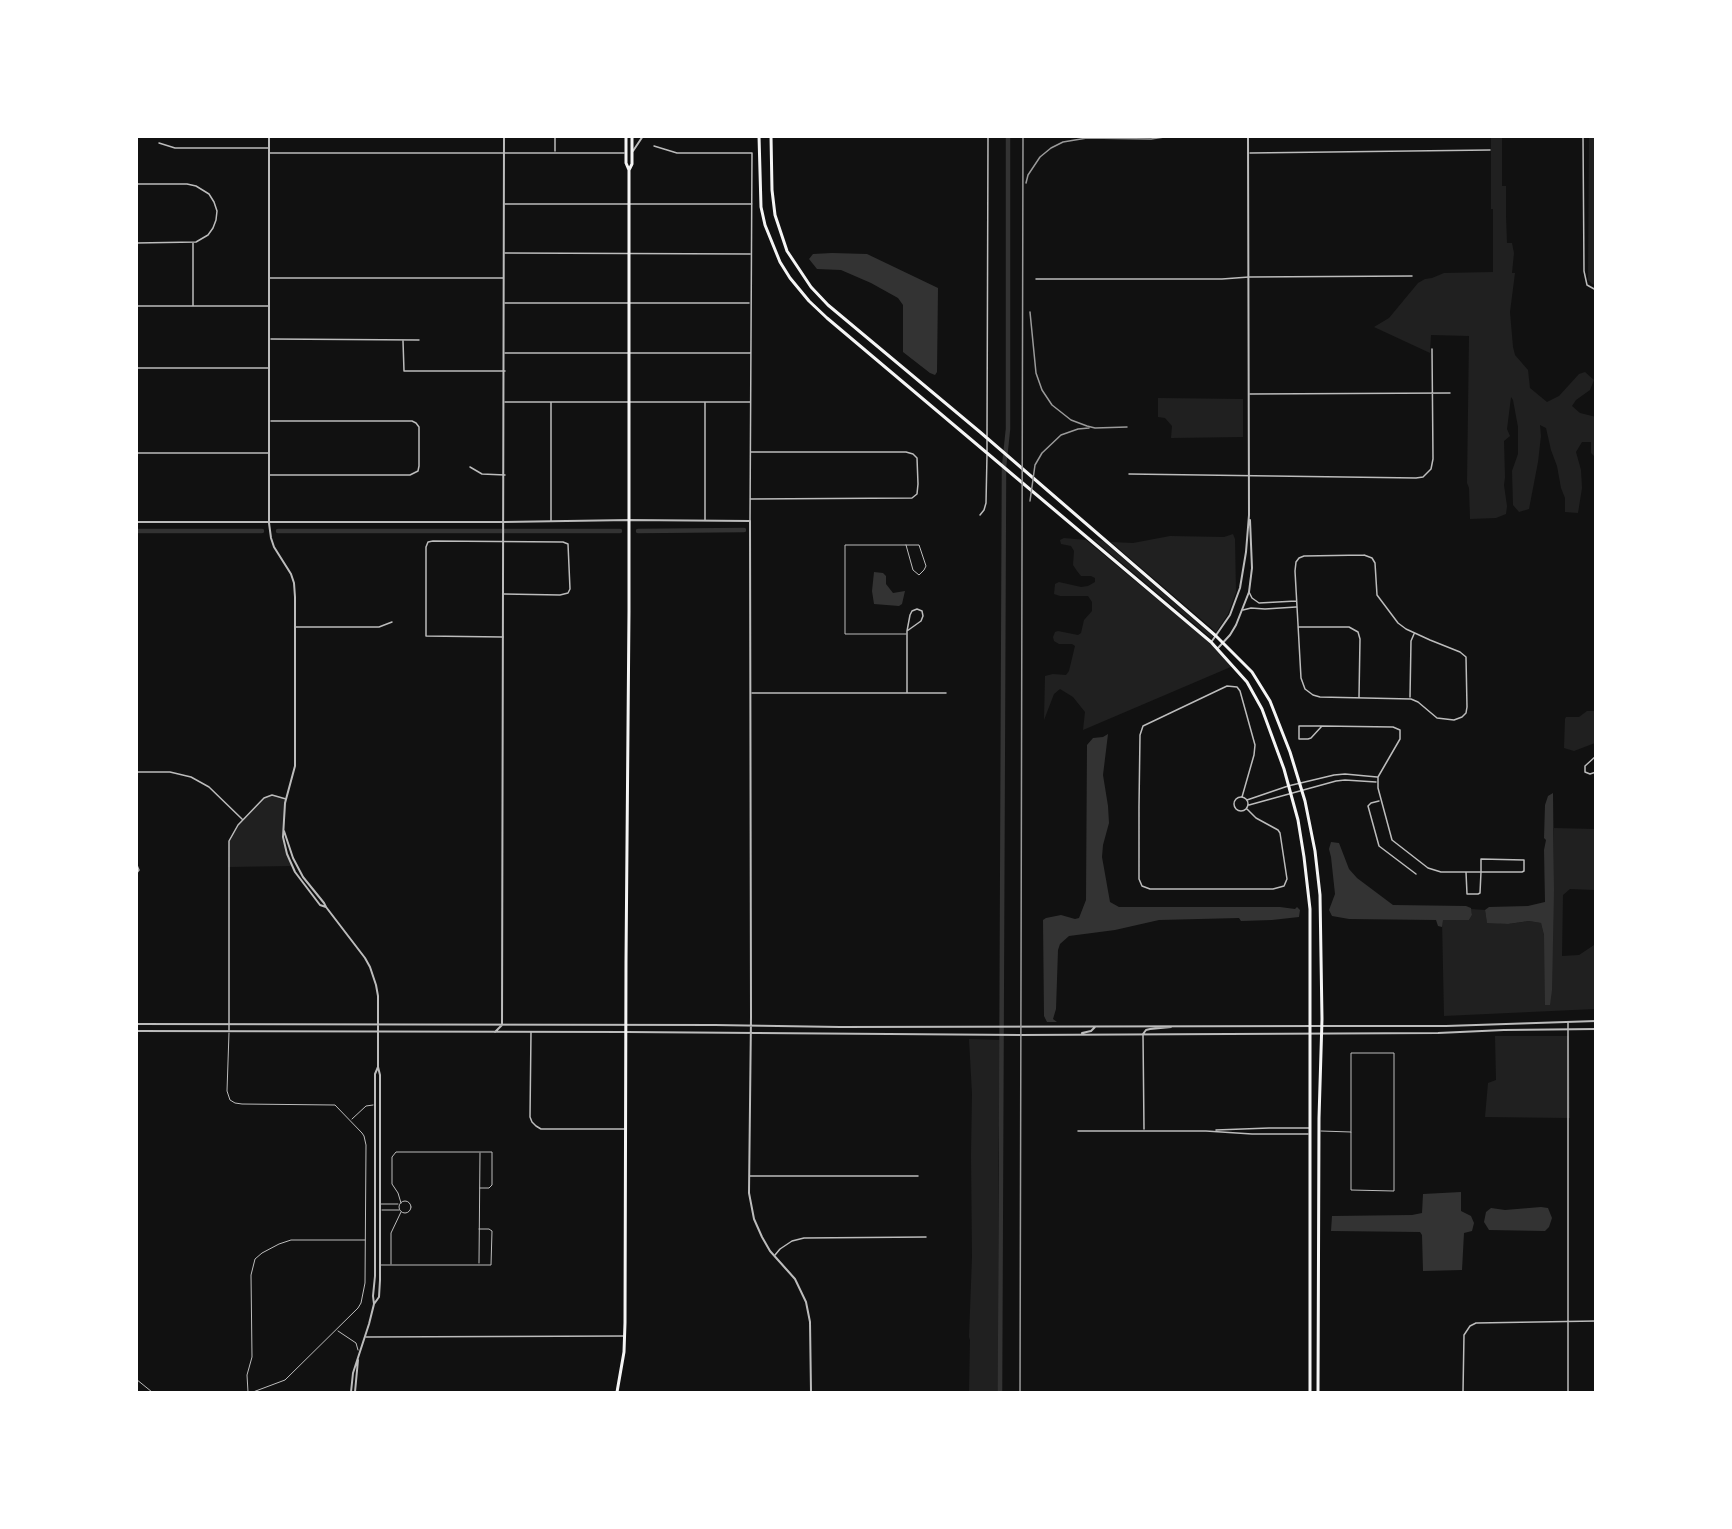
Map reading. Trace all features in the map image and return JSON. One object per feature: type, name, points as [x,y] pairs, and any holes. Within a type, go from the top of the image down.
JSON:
[{"type":"main road","points":[[618,1392],[625,1336],[629,520],[629,170],[625,153],[626,136]]},
{"type":"main road","points":[[629,170],[632,164],[632,136]]},
{"type":"main road","points":[[759,136],[761,207],[765,225],[790,278],[816,309],[1218,648],[1247,682],[1262,709],[1291,795],[1308,879],[1311,922],[1310,1392]]},
{"type":"main road","points":[[771,136],[775,215],[787,251],[806,280],[828,305],[1040,483],[1216,636],[1252,672],[1270,701],[1302,791],[1315,852],[1320,895],[1322,1026],[1319,1131],[1318,1392]]},
{"type":"street","points":[[269,136],[269,523],[272,543],[290,570],[294,583],[295,627],[295,766],[287,799],[284,831],[303,877],[370,967],[378,996],[379,1297],[374,1304],[359,1355],[353,1392]]},
{"type":"street","points":[[495,1032],[502,1025],[504,136]]},
{"type":"street","points":[[555,136],[555,152]]},
{"type":"street","points":[[632,153],[643,136]]},
{"type":"street","points":[[981,515],[986,503],[987,485],[988,136]]},
{"type":"street","points":[[1218,648],[1230,634],[1243,610],[1249,591],[1252,566],[1249,515],[1248,136]]},
{"type":"street","points":[[1583,136],[1584,271],[1587,285],[1596,290]]},
{"type":"street","points":[[159,143],[175,148],[269,148]]},
{"type":"street","points":[[654,146],[677,153],[752,153],[750,1200],[755,1224],[766,1244],[795,1279],[808,1309],[811,1392]]},
{"type":"street","points":[[1249,153],[1490,150]]},
{"type":"street","points":[[269,153],[625,153]]},
{"type":"street","points":[[136,184],[191,185],[209,194],[216,208],[214,225],[208,235],[200,240],[136,243]]},
{"type":"street","points":[[504,204],[752,204]]},
{"type":"street","points":[[193,242],[193,306]]},
{"type":"street","points":[[504,253],[752,254]]},
{"type":"street","points":[[1035,279],[1412,276]]},
{"type":"street","points":[[270,278],[504,278]]},
{"type":"street","points":[[504,303],[751,303]]},
{"type":"street","points":[[136,306],[270,306]]},
{"type":"street","points":[[270,339],[419,340]]},
{"type":"street","points":[[403,340],[404,371],[505,371]]},
{"type":"street","points":[[1129,474],[1423,477],[1431,469],[1433,459],[1432,349]]},
{"type":"street","points":[[505,353],[751,353]]},
{"type":"street","points":[[136,368],[270,368]]},
{"type":"street","points":[[1249,394],[1450,393]]},
{"type":"street","points":[[505,402],[751,402]]},
{"type":"street","points":[[551,402],[551,521]]},
{"type":"street","points":[[705,402],[705,520]]},
{"type":"street","points":[[270,421],[412,421],[416,423],[419,432],[419,466],[418,471],[414,474],[270,475]]},
{"type":"street","points":[[750,452],[906,452],[917,458],[918,484],[917,494],[912,498],[750,499]]},
{"type":"street","points":[[136,453],[270,453]]},
{"type":"street","points":[[470,467],[482,474],[505,475]]},
{"type":"street","points":[[1211,642],[1230,615],[1236,600],[1243,575],[1249,515]]},
{"type":"street","points":[[136,522],[504,524],[551,521],[750,520]]},
{"type":"street","points":[[504,594],[560,595],[568,593],[570,589],[568,544],[563,542],[428,542],[426,547],[426,636],[504,637]]},
{"type":"street","points":[[1246,552],[1249,554],[1252,566]]},
{"type":"street","points":[[1304,556],[1367,556],[1372,558],[1375,563],[1379,599],[1398,623],[1466,657],[1467,710],[1464,716],[1458,719],[1441,719],[1418,702],[1410,699],[1316,696],[1305,689],[1301,678],[1297,601],[1295,565],[1299,558],[1304,556]]},
{"type":"street","points":[[1249,591],[1252,598],[1259,603],[1297,601]]},
{"type":"street","points":[[1283,602],[1283,608]]},
{"type":"street","points":[[1259,603],[1259,608]]},
{"type":"street","points":[[1243,610],[1297,607]]},
{"type":"street","points":[[907,633],[921,621],[922,611],[917,609],[912,611],[908,620],[907,633],[907,693]]},
{"type":"street","points":[[295,627],[379,627],[392,622]]},
{"type":"street","points":[[1298,627],[1349,627],[1358,632],[1360,639],[1359,698]]},
{"type":"street","points":[[1410,699],[1411,641],[1415,633]]},
{"type":"street","points":[[1246,810],[1280,833],[1287,879],[1282,887],[1273,889],[1150,889],[1142,886],[1139,879],[1139,837],[1140,735],[1143,726],[1227,687],[1237,687],[1255,745],[1242,797],[1236,800],[1235,807],[1240,812],[1246,810],[1249,805],[1341,781],[1378,782]]},
{"type":"street","points":[[751,693],[946,693]]},
{"type":"street","points":[[1322,726],[1308,739],[1298,737],[1299,726],[1322,726],[1393,727],[1400,730],[1400,739],[1378,777],[1381,801],[1390,837],[1431,870],[1441,872],[1466,872],[1481,872],[1522,872],[1524,871],[1524,860],[1481,859],[1481,872],[1480,893],[1478,894],[1467,894],[1466,872]]},
{"type":"street","points":[[1596,756],[1585,766],[1585,772],[1590,774],[1596,772]]},
{"type":"street","points":[[136,772],[175,772],[197,780],[213,790],[243,820]]},
{"type":"street","points":[[1247,800],[1288,786],[1339,774],[1378,777]]},
{"type":"street","points":[[229,1031],[228,847],[232,834],[266,797],[275,795],[287,799]]},
{"type":"street","points":[[1242,797],[1249,805]]},
{"type":"street","points":[[1381,801],[1368,806],[1379,846],[1416,874]]},
{"type":"street","points":[[136,863],[139,870],[136,874]]},
{"type":"street","points":[[1568,1021],[1568,1392]]},
{"type":"street","points":[[136,1024],[1012,1027],[1446,1026],[1596,1021]]},
{"type":"street","points":[[1076,1034],[1091,1031],[1095,1026]]},
{"type":"street","points":[[1144,1130],[1143,1034],[1150,1029],[1177,1026]]},
{"type":"street","points":[[136,1031],[1012,1035],[1321,1034],[1596,1029]]},
{"type":"street","points":[[531,1032],[530,1117],[532,1122],[541,1129],[626,1129]]},
{"type":"street","points":[[374,1304],[375,1074],[378,1067]]},
{"type":"street","points":[[1206,1131],[1310,1128]]},
{"type":"street","points":[[1078,1131],[1144,1130],[1310,1134]]},
{"type":"street","points":[[749,1176],[918,1176]]},
{"type":"street","points":[[775,1255],[786,1244],[804,1238],[926,1237]]},
{"type":"street","points":[[1463,1392],[1463,1341],[1470,1326],[1481,1322],[1596,1322]]},
{"type":"street","points":[[365,1337],[625,1336]]},
{"type":"lane","points":[[906,545],[913,570],[919,575],[926,566],[920,545],[906,545],[845,545],[845,634],[907,633]]},
{"type":"lane","points":[[229,1031],[227,1091],[232,1101],[242,1104],[332,1105],[350,1120],[366,1140],[365,1283],[361,1303],[285,1380],[253,1392]]},
{"type":"lane","points":[[1351,1053],[1394,1053],[1394,1191],[1351,1190],[1351,1132],[1351,1053]]},
{"type":"lane","points":[[350,1120],[366,1106],[375,1104]]},
{"type":"lane","points":[[1319,1131],[1351,1132]]},
{"type":"lane","points":[[479,1265],[480,1152]]},
{"type":"lane","points":[[391,1266],[392,1233],[400,1211],[398,1194],[392,1184],[393,1153],[492,1152],[491,1187],[480,1188]]},
{"type":"lane","points":[[380,1204],[408,1202],[411,1208],[404,1213],[380,1210]]},
{"type":"lane","points":[[380,1265],[491,1265],[491,1230],[479,1229]]},
{"type":"lane","points":[[248,1392],[248,1375],[252,1357],[251,1275],[255,1259],[279,1244],[291,1240],[366,1240]]},
{"type":"lane","points":[[336,1329],[356,1344],[359,1355]]},
{"type":"lane","points":[[136,1378],[152,1392]]},
{"type":"shaded area","points":[[1491,137],[1502,137],[1502,186],[1506,186],[1507,243],[1512,243],[1514,253],[1512,273],[1515,273],[1510,312],[1515,355],[1528,370],[1530,388],[1547,402],[1559,396],[1579,374],[1585,372],[1594,380],[1590,390],[1576,400],[1572,406],[1580,413],[1596,417],[1595,457],[1591,453],[1591,442],[1582,442],[1576,452],[1581,470],[1582,488],[1578,513],[1565,512],[1565,498],[1557,466],[1546,428],[1540,425],[1538,462],[1529,509],[1519,512],[1513,505],[1512,471],[1518,454],[1518,427],[1511,397],[1507,429],[1510,436],[1504,441],[1506,514],[1496,518],[1470,519],[1467,483],[1469,336],[1431,335],[1430,353],[1374,327],[1389,318],[1418,283],[1425,279],[1444,273],[1493,272]]},
{"type":"shaded area","points":[[1589,137],[1596,137],[1595,285],[1588,280]]},
{"type":"shaded area","points":[[813,254],[867,254],[938,288],[937,372],[935,375],[903,352],[903,305],[898,298],[841,270],[817,269],[809,259]]},
{"type":"shaded area","points":[[1158,398],[1243,399],[1243,437],[1171,438],[1172,426],[1165,418],[1158,417]]},
{"type":"shaded area","points":[[1233,534],[1236,592],[1228,614],[1216,632],[1111,542],[1133,543],[1170,536],[1224,537]]},
{"type":"shaded area","points":[[1064,538],[1086,540],[1210,643],[1233,666],[1083,730],[1085,712],[1073,697],[1060,689],[1054,694],[1044,720],[1045,676],[1066,675],[1075,646],[1054,641],[1055,632],[1078,635],[1081,633],[1084,620],[1092,611],[1092,602],[1088,596],[1054,594],[1055,584],[1059,582],[1081,587],[1095,582],[1095,578],[1081,576],[1077,571],[1073,565],[1074,551],[1071,546],[1061,544],[1060,540]]},
{"type":"shaded area","points":[[1093,539],[1103,541],[1213,636],[1211,638]]},
{"type":"shaded area","points":[[874,572],[883,573],[886,576],[886,584],[893,593],[905,591],[902,604],[899,606],[874,604],[872,591]]},
{"type":"shaded area","points":[[1587,711],[1595,711],[1595,743],[1574,751],[1564,748],[1566,717],[1579,717]]},
{"type":"shaded area","points":[[1108,734],[1103,775],[1109,823],[1102,857],[1110,902],[1119,907],[1280,907],[1295,909],[1297,907],[1300,910],[1299,917],[1241,921],[1239,918],[1159,920],[1115,930],[1069,936],[1060,944],[1058,950],[1056,1009],[1053,1019],[1057,1022],[1047,1022],[1044,1016],[1043,920],[1061,915],[1079,918],[1086,900],[1087,745],[1093,738]]},
{"type":"shaded area","points":[[1553,793],[1552,990],[1550,1005],[1545,1005],[1544,935],[1541,923],[1529,921],[1508,924],[1487,923],[1485,910],[1489,907],[1528,906],[1545,902],[1545,805],[1548,796]]},
{"type":"shaded area","points":[[272,795],[287,799],[283,837],[292,866],[228,867],[229,841],[232,834],[259,803]]},
{"type":"shaded area","points":[[1554,828],[1595,829],[1595,890],[1570,889],[1563,895],[1562,956],[1579,955],[1595,942],[1595,1009],[1444,1016],[1442,920],[1469,920],[1472,915],[1471,909],[1485,910],[1487,922],[1541,923],[1544,935],[1554,890]]},
{"type":"shaded area","points":[[1331,842],[1339,843],[1349,869],[1357,878],[1393,905],[1466,906],[1471,908],[1472,915],[1469,920],[1443,920],[1442,927],[1438,926],[1436,920],[1349,919],[1332,916],[1329,910],[1335,894],[1329,849]]},
{"type":"shaded area","points":[[1495,1036],[1569,1036],[1570,1118],[1485,1117],[1488,1083],[1496,1080]]},
{"type":"shaded area","points":[[969,1039],[1001,1040],[998,1168],[998,1392],[969,1392],[972,1094]]},
{"type":"shaded area","points":[[1461,1192],[1461,1211],[1471,1216],[1474,1223],[1472,1231],[1464,1233],[1462,1270],[1423,1271],[1420,1232],[1331,1231],[1332,1216],[1412,1215],[1422,1213],[1423,1194]]},
{"type":"shaded area","points":[[1491,1208],[1505,1210],[1548,1208],[1552,1218],[1545,1231],[1489,1230],[1484,1222],[1486,1212]]},
{"type":"waterway","points":[[1000,1392],[1004,467],[1008,429],[1008,136]]},
{"type":"waterway","points":[[638,531],[744,530]]},
{"type":"waterway","points":[[136,531],[262,531]]},
{"type":"waterway","points":[[278,531],[620,531]]},
{"type":"railway","points":[[1020,1392],[1023,136]]},
{"type":"railway","points":[[1026,183],[1028,175],[1040,157],[1063,142],[1087,138],[1151,139],[1171,136]]},
{"type":"railway","points":[[1030,312],[1036,373],[1042,390],[1052,405],[1071,420],[1087,426],[1127,427]]},
{"type":"railway","points":[[1030,501],[1035,465],[1042,453],[1061,435],[1089,428]]}]
